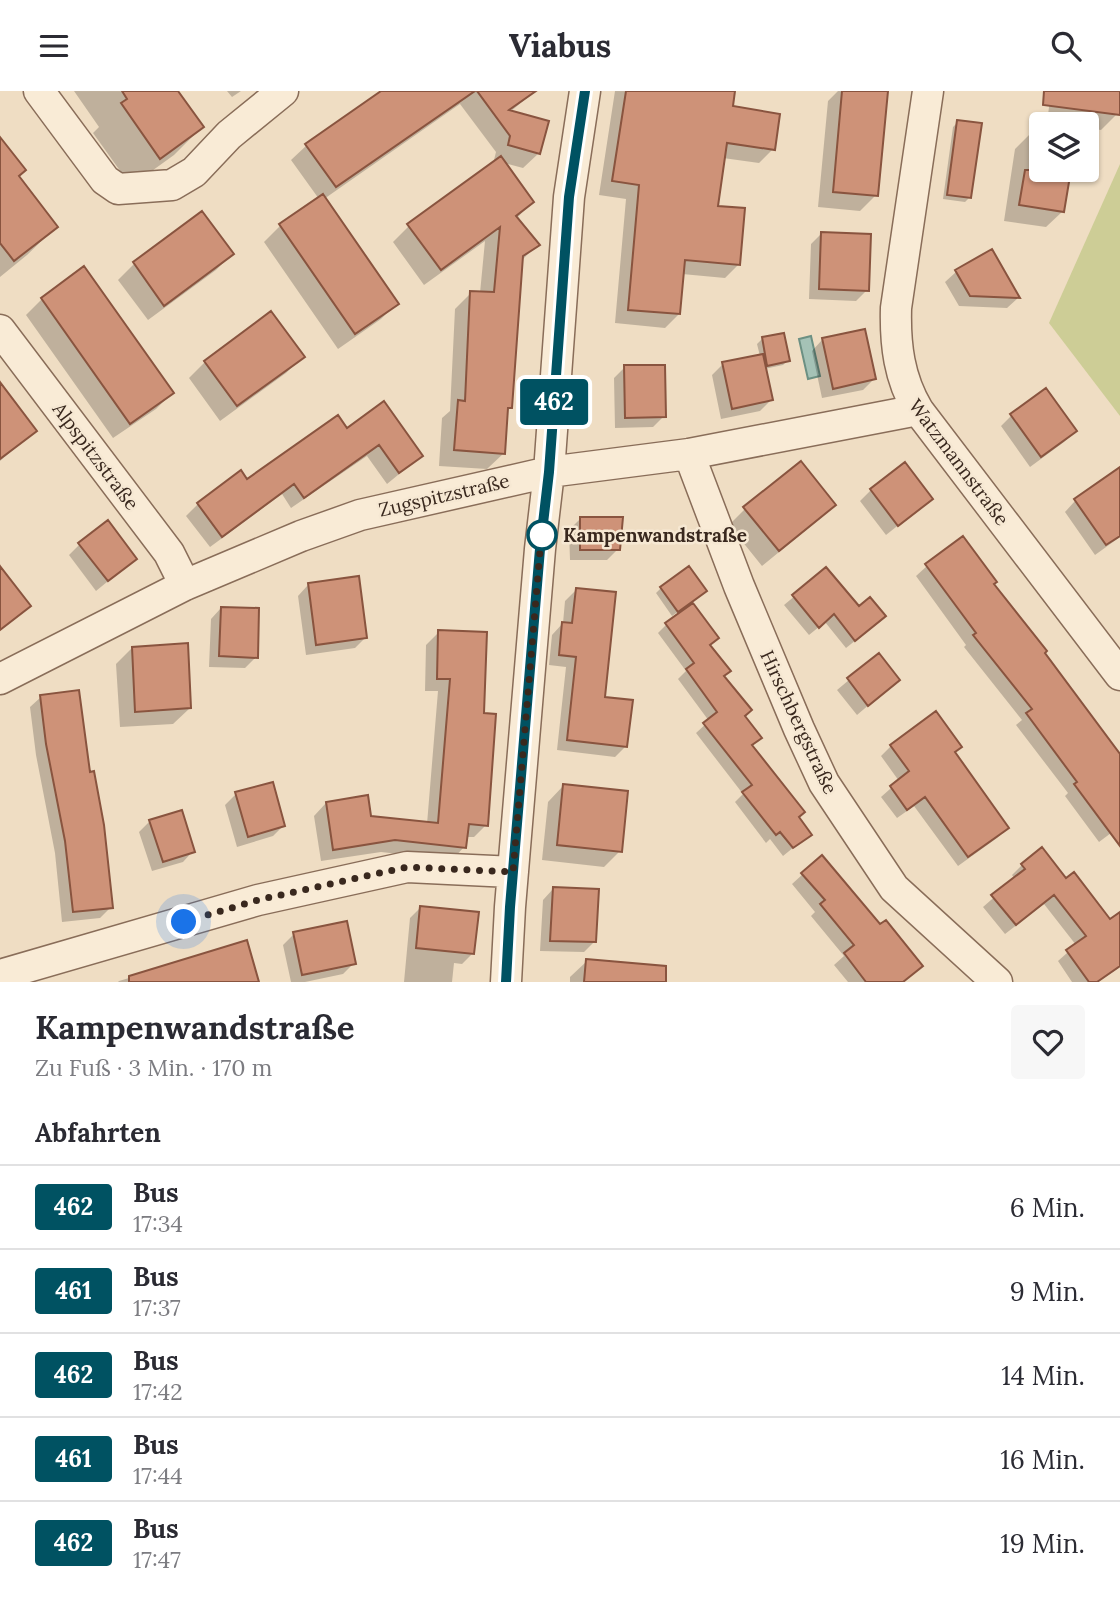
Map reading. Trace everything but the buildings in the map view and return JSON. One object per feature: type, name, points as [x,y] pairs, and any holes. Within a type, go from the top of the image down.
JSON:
[{"type":"street","points":[[39,91],[105,180],[118,189],[172,185],[194,172],[229,135],[283,91]]},
{"type":"street","points":[[506,982],[570,189],[585,91]]},
{"type":"street","name":"Watzmannstraße","points":[[928,91],[896,308],[895,341],[908,394],[1120,675]]},
{"type":"street","name":"Alpspitzstraße","points":[[0,330],[169,553],[185,585]]},
{"type":"street","name":"Zugspitzstraße","points":[[0,679],[185,585],[360,515],[549,472],[689,454],[918,410]]},
{"type":"street","name":"Hirschbergstraße","points":[[689,454],[739,586],[824,783],[894,888],[997,982]]},
{"type":"street","points":[[0,975],[258,900],[407,867],[513,872]]},
{"type":"green space","points":[[1120,164],[1120,416],[1049,323]]},
{"type":"shaded area","points":[[811,336],[820,376],[808,379],[799,339]]},
{"type":"bus line","name":"462","points":[[506,982],[569,197],[585,91]]},
{"type":"place","name":"Kampenwandstraße","points":[[542,535]]},
{"type":"route","points":[[184,922],[258,900],[407,867],[513,872],[542,527],[542,535]]}]
